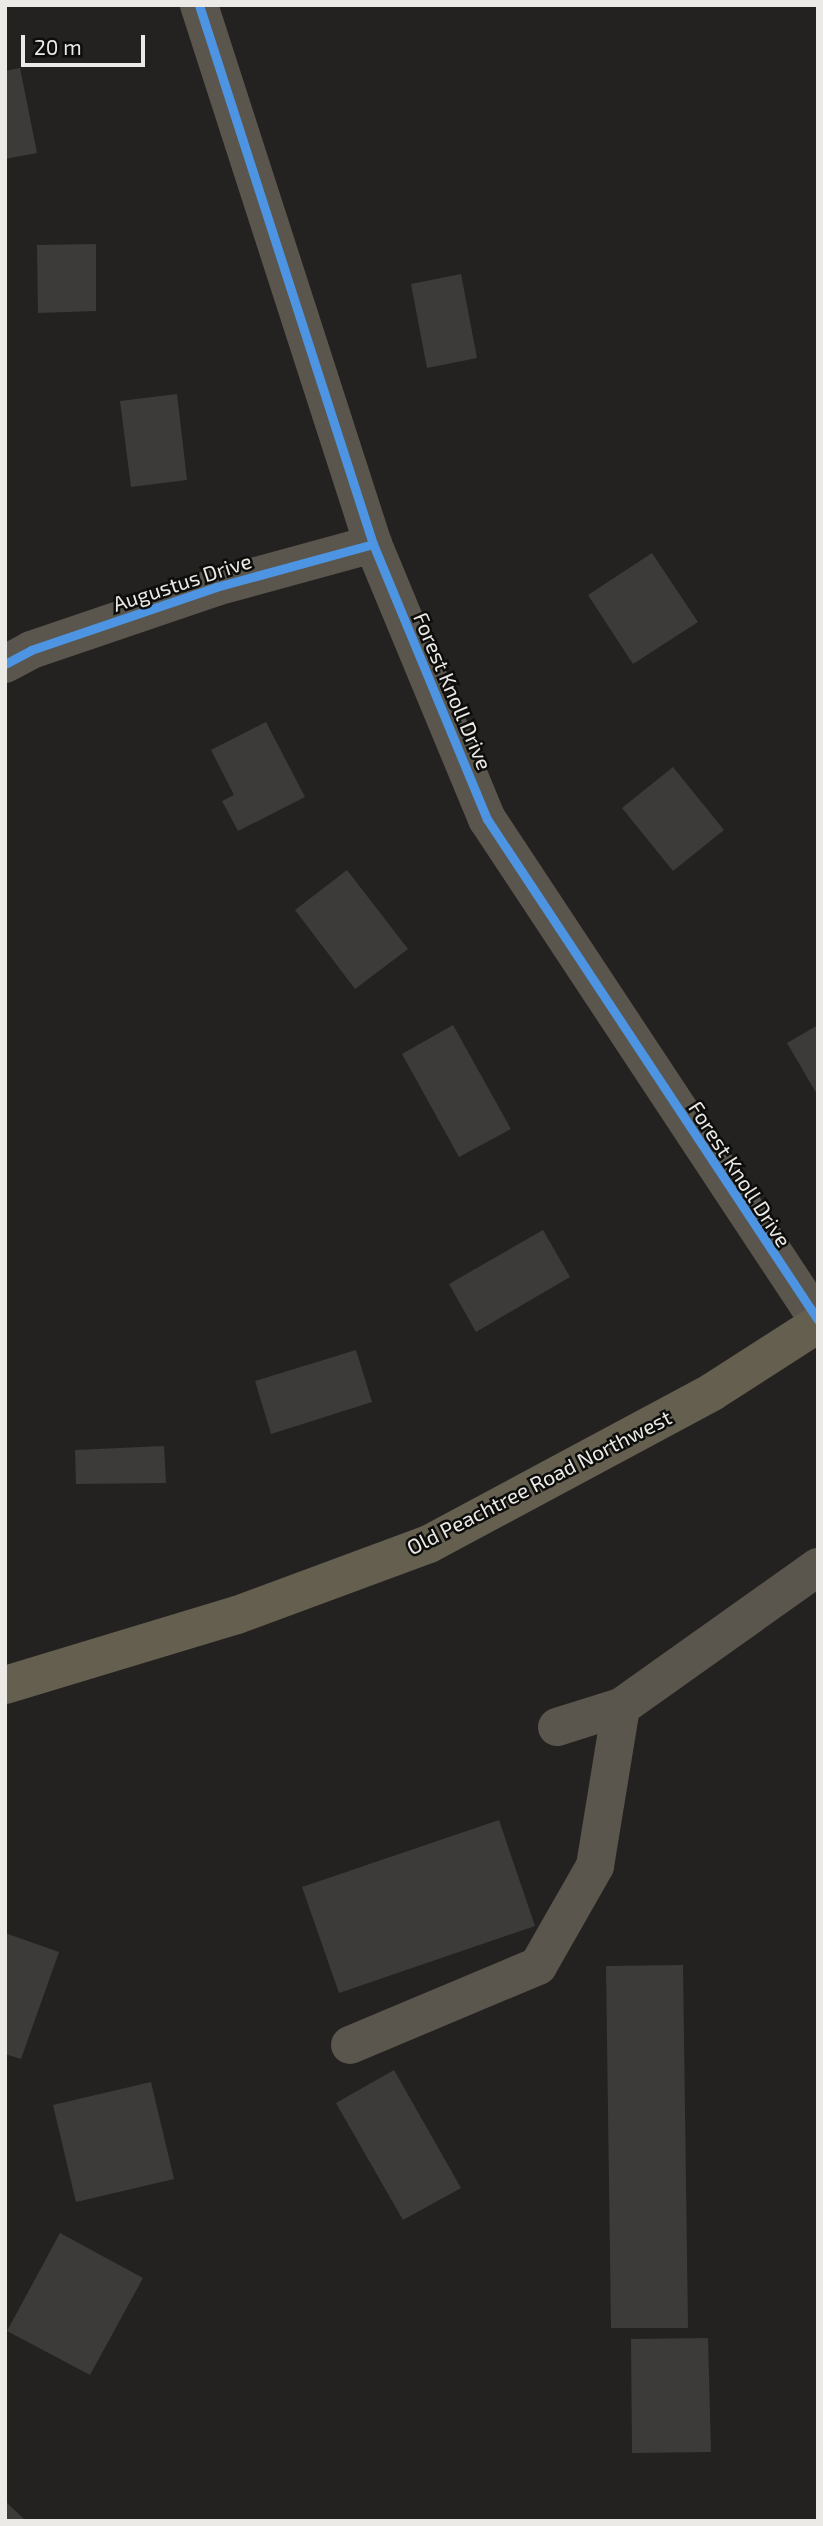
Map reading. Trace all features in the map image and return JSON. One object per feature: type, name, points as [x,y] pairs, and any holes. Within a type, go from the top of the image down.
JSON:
[{"type":"main road","name":"Old Peachtree Road Northwest","points":[[5,1685],[237,1615],[429,1544],[712,1392],[818,1322]]},
{"type":"street","name":"Forest Knoll Drive","points":[[200,5],[373,544],[487,819],[818,1322]]},
{"type":"street","name":"Augustus Drive","points":[[5,664],[31,650],[216,587],[373,544]]},
{"type":"street","points":[[557,1727],[621,1707],[818,1567]]},
{"type":"street","points":[[350,2045],[538,1966],[595,1866],[621,1707]]},
{"type":"building","points":[[20,68],[37,153],[5,159],[5,71]]},
{"type":"building","points":[[96,244],[96,311],[38,313],[37,245]]},
{"type":"building","points":[[461,274],[477,358],[427,368],[411,284]]},
{"type":"building","points":[[177,394],[187,480],[131,487],[120,401]]},
{"type":"building","points":[[652,553],[698,622],[633,664],[588,595]]},
{"type":"building","points":[[266,722],[305,797],[238,831],[222,801],[234,795],[211,750]]},
{"type":"building","points":[[673,767],[724,830],[673,871],[622,808]]},
{"type":"building","points":[[347,870],[408,949],[355,989],[295,910]]},
{"type":"building","points":[[453,1025],[511,1129],[459,1157],[402,1054]]},
{"type":"building","points":[[818,1025],[818,1096],[787,1043]]},
{"type":"building","points":[[543,1230],[570,1277],[476,1332],[449,1284]]},
{"type":"building","points":[[356,1350],[372,1402],[271,1434],[255,1381]]},
{"type":"building","points":[[164,1446],[166,1483],[76,1484],[75,1450]]},
{"type":"building","points":[[499,1820],[535,1926],[339,1993],[302,1887]]},
{"type":"building","points":[[5,1933],[59,1952],[21,2059],[5,2054]]},
{"type":"building","points":[[683,1965],[688,2328],[611,2328],[606,1966]]},
{"type":"building","points":[[394,2070],[461,2188],[403,2220],[336,2103]]},
{"type":"building","points":[[151,2082],[174,2179],[76,2202],[53,2105]]},
{"type":"building","points":[[60,2233],[143,2278],[90,2375],[7,2331]]},
{"type":"building","points":[[708,2338],[711,2452],[632,2453],[631,2339]]},
{"type":"building","points":[[5,2501],[26,2521],[5,2521]]},
{"type":"cycle path","points":[[199,5],[373,544],[487,819],[818,1320]]},
{"type":"cycle path","points":[[5,664],[31,650],[216,587],[373,544]]}]
